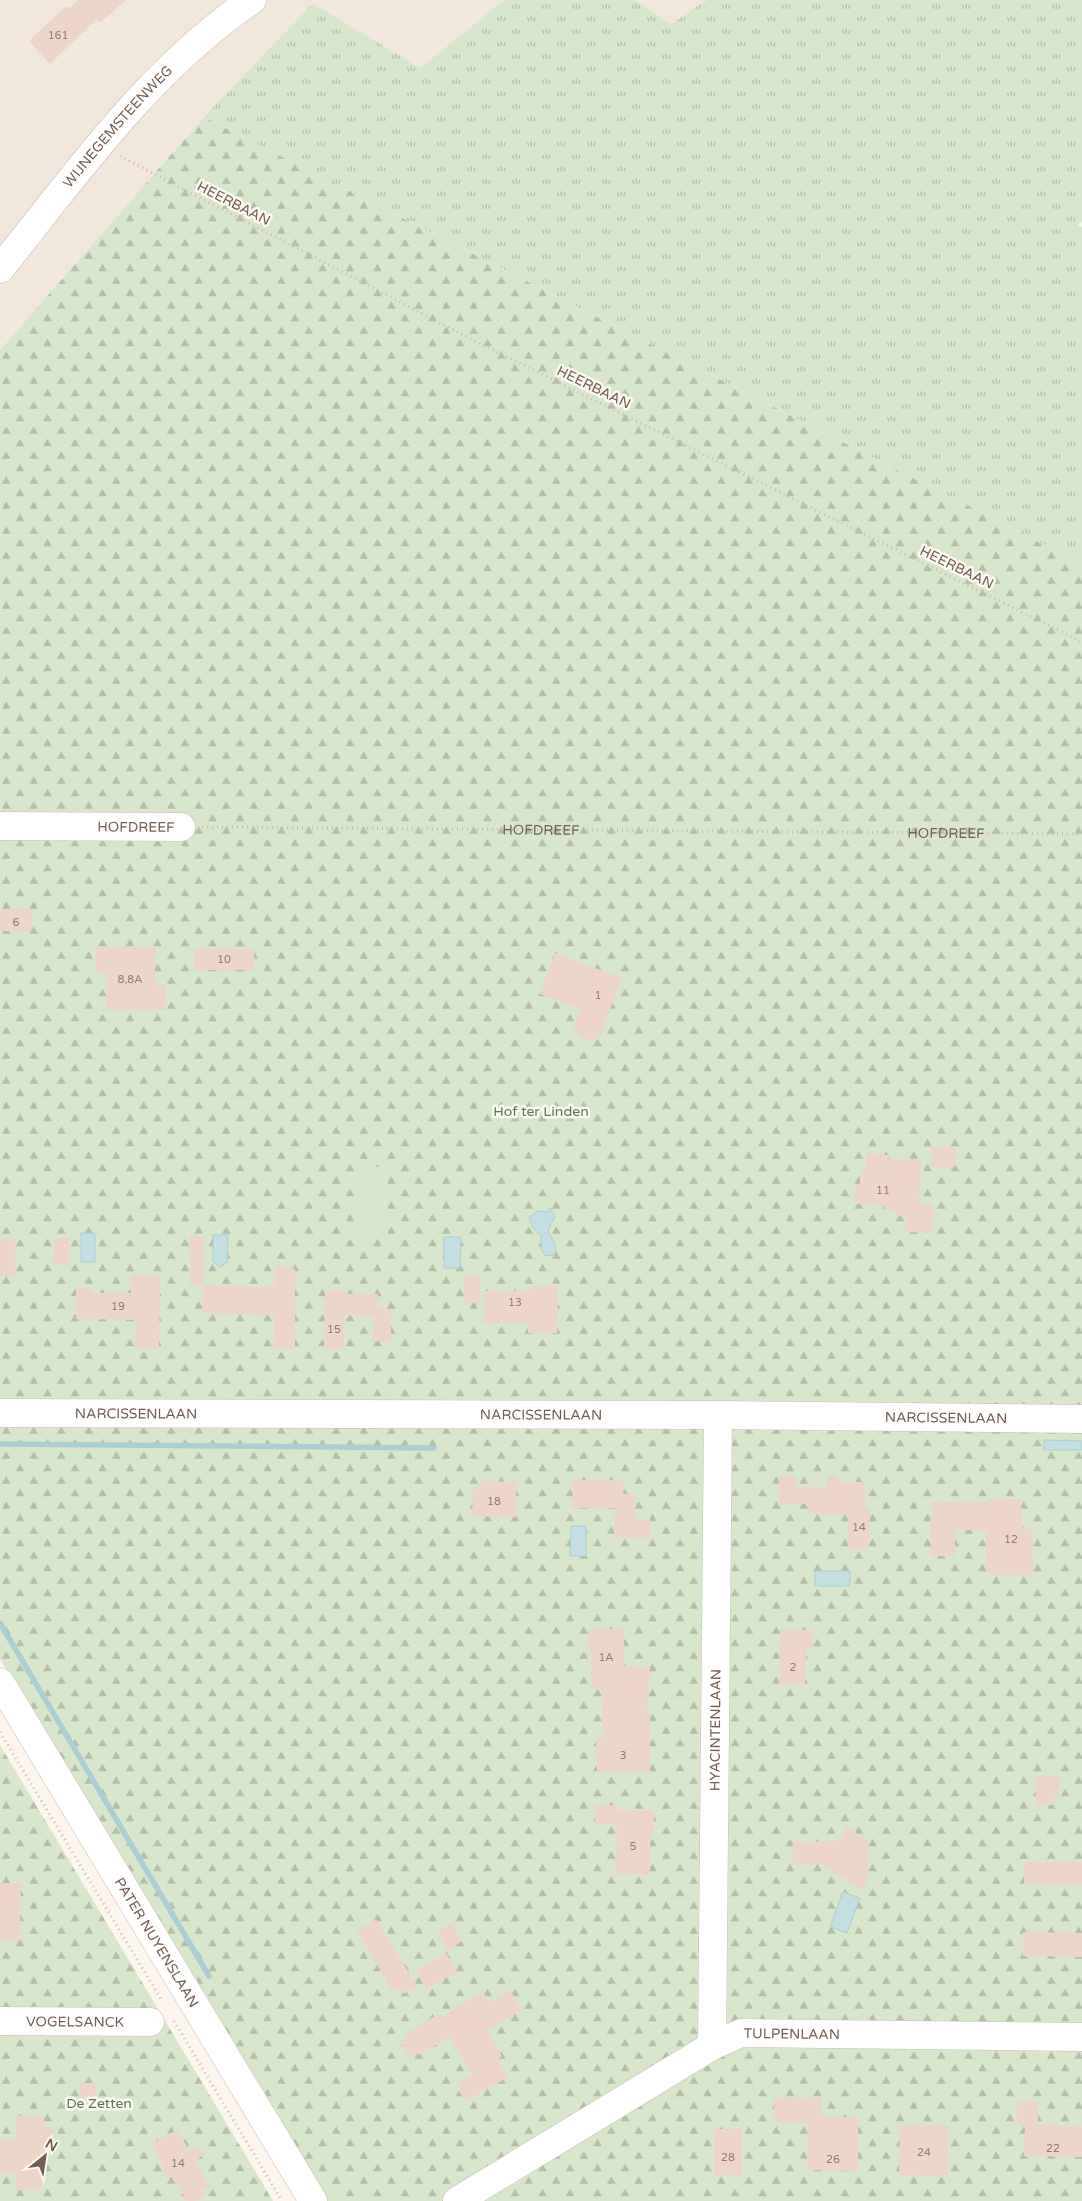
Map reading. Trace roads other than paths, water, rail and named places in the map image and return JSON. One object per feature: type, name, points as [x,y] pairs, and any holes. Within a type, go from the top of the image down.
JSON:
[{"type":"street","name":"WIJNEGEMSTEENWEG","points":[[0,269],[99,146],[173,66],[252,0]]},
{"type":"street","name":"HOFDREEF","points":[[0,826],[181,827]]},
{"type":"street","name":"NARCISSENLAAN","points":[[0,1413],[718,1415],[1082,1419]]},
{"type":"street","name":"HYACINTENLAAN","points":[[712,2046],[718,1415]]},
{"type":"street","name":"PATER NUYENSLAAN","points":[[0,1682],[313,2201]]},
{"type":"street","name":"VOGELSANCK","points":[[0,2021],[162,2015]]},
{"type":"street","name":"TULPENLAAN","points":[[457,2201],[712,2046],[741,2033],[1082,2037]]},
{"type":"water","points":[[549,1208],[552,1209],[552,1214],[555,1216],[548,1231],[555,1243],[556,1249],[553,1255],[545,1256],[541,1248],[541,1235],[533,1228],[529,1218],[537,1211],[547,1212]]},
{"type":"water","points":[[81,1233],[95,1233],[95,1262],[81,1262]]},
{"type":"water","points":[[213,1235],[228,1235],[227,1262],[221,1267],[213,1262]]},
{"type":"water","points":[[444,1237],[461,1237],[460,1268],[444,1268]]},
{"type":"water","points":[[1044,1440],[1082,1441],[1082,1450],[1044,1450]]},
{"type":"water","points":[[571,1526],[586,1526],[586,1556],[570,1556]]},
{"type":"water","points":[[815,1571],[850,1571],[850,1586],[815,1586]]},
{"type":"water","points":[[843,1892],[860,1898],[847,1933],[830,1927]]},
{"type":"waterway","points":[[0,1444],[434,1448]]},
{"type":"waterway","points":[[0,1623],[209,1976]]},
{"type":"park label","name":"Hof ter Linden","points":[[541,1111]]},
{"type":"park label","name":"De Zetten","points":[[99,2103]]}]
